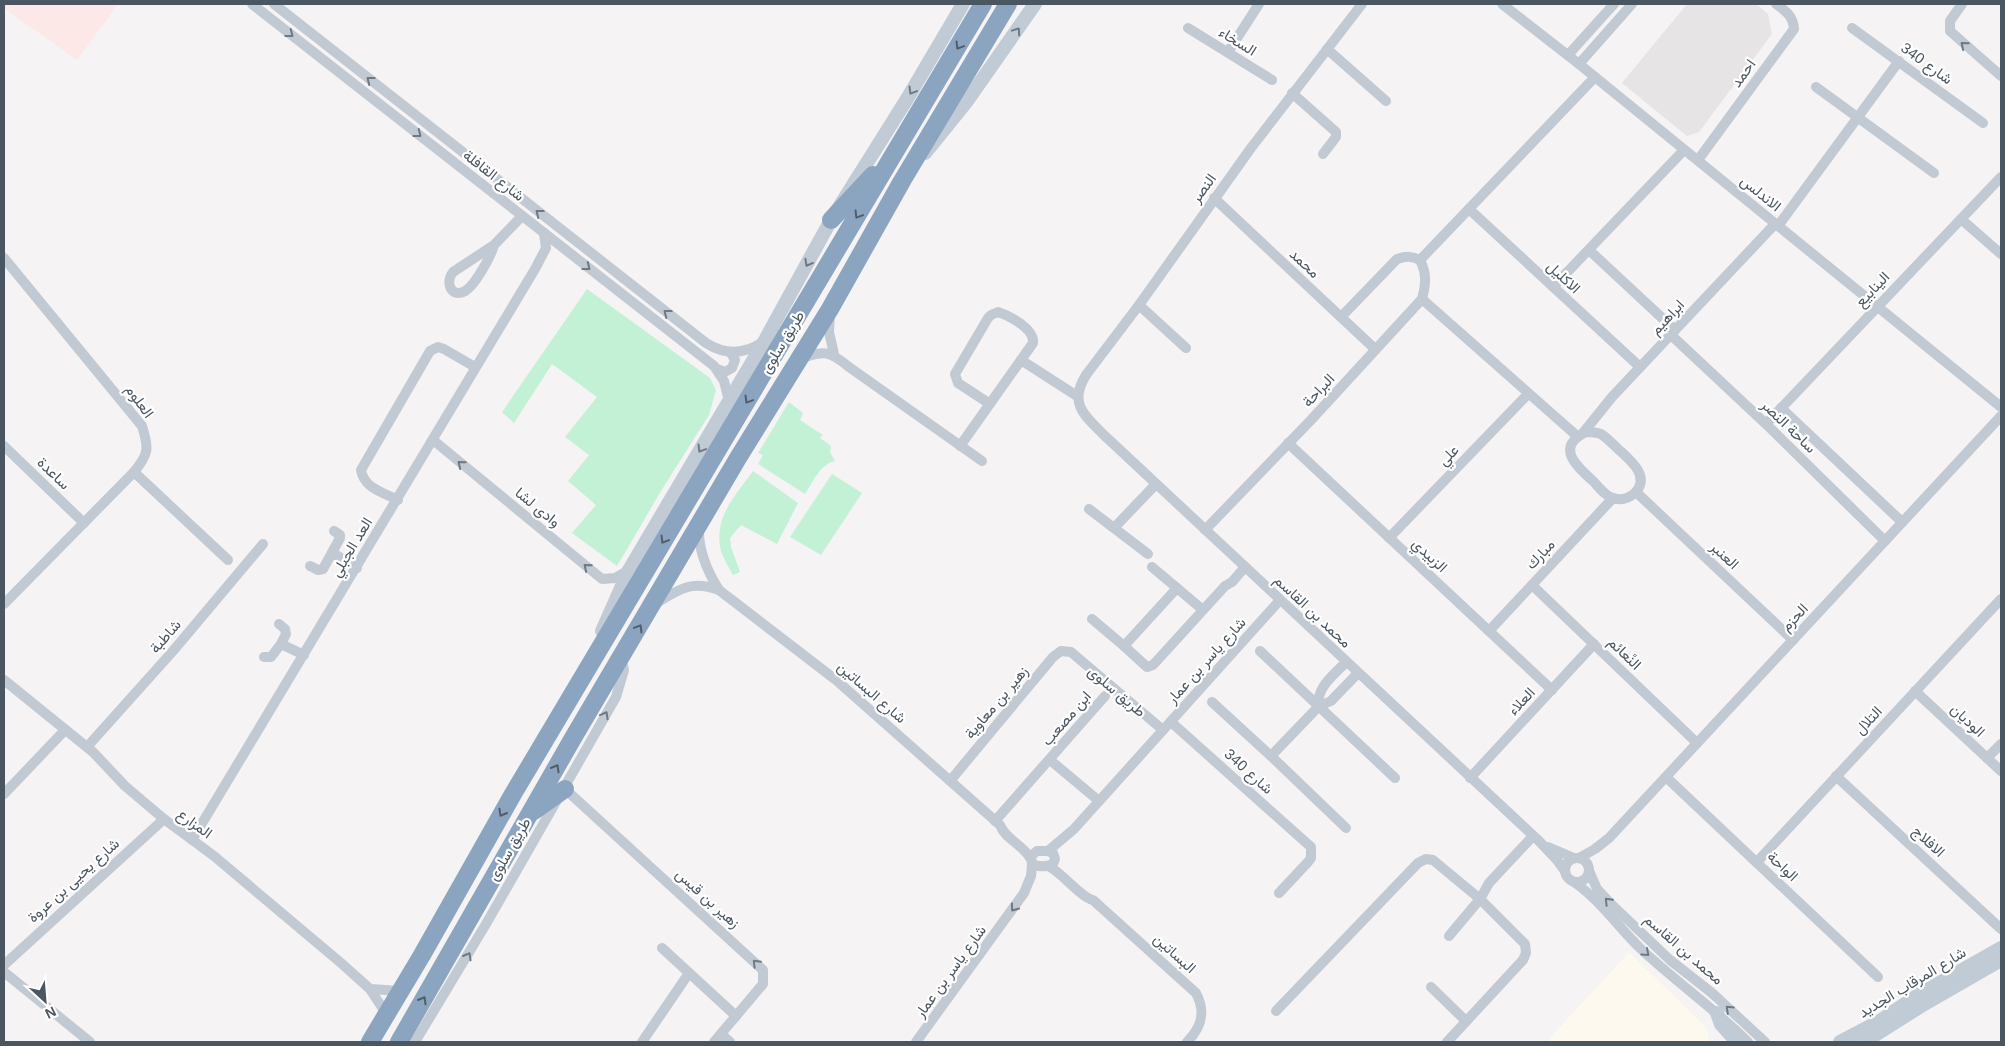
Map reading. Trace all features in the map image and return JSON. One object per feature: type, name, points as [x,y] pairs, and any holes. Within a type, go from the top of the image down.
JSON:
[{"type":"highway","name":"طريق سلوى","points":[[370,1042],[580,680],[984,4]]},
{"type":"highway","name":"طريق سلوى","points":[[398,1042],[700,523],[796,361],[830,309],[902,181],[1008,4]]},
{"type":"highway","points":[[831,220],[896,151]]},
{"type":"highway","points":[[528,816],[565,789]]},
{"type":"main road","name":"طريق سلوى","points":[[580,680],[629,570],[764,342],[831,220],[907,99],[963,4]]},
{"type":"main road","name":"طريق سلوى","points":[[902,181],[955,117],[1035,4]]},
{"type":"main road","name":"شارع المرقاب الجديد","points":[[1840,1042],[1880,1021],[1918,996],[2001,948]]},
{"type":"main road","name":"شارع المرقاب الجديد","points":[[1864,1042],[1921,1006],[2001,960]]},
{"type":"main road","points":[[1717,1013],[1721,1024],[1737,1042]]},
{"type":"street","name":"شارع القافلة","points":[[252,4],[717,370],[724,381],[729,401]]},
{"type":"street","name":"شارع القافلة","points":[[274,4],[706,343],[714,348],[731,353]]},
{"type":"street","points":[[1228,52],[1259,4]]},
{"type":"street","name":"النصر","points":[[1077,396],[1080,385],[1086,375],[1139,305],[1214,198],[1292,93],[1362,4]]},
{"type":"street","name":"الاندلس","points":[[1502,4],[1568,55],[2001,407]]},
{"type":"street","points":[[1568,55],[1614,4]]},
{"type":"street","points":[[1579,64],[1632,4]]},
{"type":"street","name":"احمد","points":[[1698,160],[1794,29],[1790,14],[1776,4]]},
{"type":"street","points":[[1962,4],[1950,21],[1950,31],[2001,76]]},
{"type":"street","points":[[1599,21],[1609,30]]},
{"type":"street","name":"السخاء","points":[[1188,28],[1272,80]]},
{"type":"street","name":"شارع 340","points":[[1852,28],[1984,123]]},
{"type":"street","points":[[1327,49],[1386,100]]},
{"type":"street","name":"ابراهيم","points":[[1580,434],[1640,367],[1777,225],[1899,61]]},
{"type":"street","points":[[1420,260],[1594,77]]},
{"type":"street","points":[[1816,87],[1934,173]]},
{"type":"street","points":[[1292,93],[1336,132],[1336,137],[1323,154]]},
{"type":"street","points":[[1553,287],[1684,150]]},
{"type":"street","name":"الينابيع","points":[[1766,424],[1876,306],[2001,177]]},
{"type":"street","name":"محمد","points":[[1214,198],[1375,349]]},
{"type":"street","name":"الاكليل","points":[[1469,209],[1640,367]]},
{"type":"street","points":[[494,245],[479,275],[468,289],[463,292],[457,292],[451,289],[448,283],[452,272],[494,245],[522,216]]},
{"type":"street","points":[[1961,219],[2001,254]]},
{"type":"street","name":"العد الجبلي","points":[[192,840],[398,500],[475,367],[535,269],[546,248],[544,233]]},
{"type":"street","name":"العد الجبلي","points":[[535,269],[549,253],[563,248]]},
{"type":"street","name":"ساحة النصر","points":[[1589,250],[1885,541]]},
{"type":"street","points":[[1341,317],[1397,258],[1413,256],[1420,260],[1425,271],[1426,283],[1422,299],[1460,331],[1528,394],[1580,434]]},
{"type":"street","name":"العلوم","points":[[4,258],[142,426],[147,453],[134,472],[4,604]]},
{"type":"street","name":"البراحة","points":[[1205,530],[1311,420],[1422,299]]},
{"type":"street","points":[[1139,305],[1186,348]]},
{"type":"street","name":"طريق سلوى","points":[[796,361],[817,354],[834,354],[830,332],[830,309]]},
{"type":"street","points":[[960,446],[990,404],[1033,343],[1033,334],[1028,329],[998,312],[990,315],[956,369],[955,374],[958,383],[962,387],[990,404]]},
{"type":"street","points":[[717,370],[725,372],[732,368],[735,360],[731,353],[750,350],[764,342]]},
{"type":"street","points":[[398,500],[368,485],[362,479],[361,470],[425,359],[430,351],[438,347],[444,348],[475,367]]},
{"type":"street","points":[[834,354],[849,367],[982,461]]},
{"type":"street","points":[[1021,360],[1077,396]]},
{"type":"street","name":"علي","points":[[1389,538],[1528,394]]},
{"type":"street","name":"محمد بن القاسم","points":[[1077,396],[1084,415],[1536,839],[1565,871]]},
{"type":"street","name":"ساحة النصر","points":[[1781,408],[1902,522]]},
{"type":"street","name":"الحزم","points":[[1576,858],[1594,850],[1609,838],[2001,416]]},
{"type":"street","points":[[1594,432],[1602,435],[1635,464],[1641,478],[1636,492],[1622,499],[1607,495],[1572,460],[1570,451],[1572,442],[1580,434],[1594,432]]},
{"type":"street","name":"وادى لشا","points":[[432,440],[602,579],[615,578],[629,570]]},
{"type":"street","name":"الزبيدي","points":[[1288,442],[1552,690]]},
{"type":"street","name":"ساعدة","points":[[4,446],[84,523]]},
{"type":"street","points":[[134,472],[228,560]]},
{"type":"street","points":[[1114,528],[1156,484]]},
{"type":"street","name":"العنبر","points":[[1636,492],[1793,640]]},
{"type":"street","name":"مبارك","points":[[1489,631],[1614,498]]},
{"type":"street","points":[[1089,509],[1148,554]]},
{"type":"street","name":"شارع البساتين","points":[[700,523],[702,555],[711,578],[719,590],[836,680],[998,823],[1026,852],[1031,861]]},
{"type":"street","points":[[310,566],[318,570],[322,569],[340,538],[340,535],[334,531]]},
{"type":"street","name":"شاطبة","points":[[87,747],[173,651],[263,544]]},
{"type":"street","points":[[332,553],[357,568]]},
{"type":"street","points":[[1092,619],[1147,666],[1153,665],[1224,586],[1228,578],[1243,565]]},
{"type":"street","points":[[1152,567],[1203,610]]},
{"type":"street","name":"شارع البساتين","points":[[652,606],[686,587],[699,585],[719,590]]},
{"type":"street","name":"النًعائم","points":[[1532,585],[1697,743]]},
{"type":"street","points":[[1124,646],[1177,588]]},
{"type":"street","name":"التلال","points":[[1757,862],[2001,599]]},
{"type":"street","name":"شارع ياسر بن عمار","points":[[916,1042],[1024,893],[1031,876],[1031,861],[1034,852],[1050,857],[1280,600]]},
{"type":"street","points":[[264,657],[271,657],[286,634],[285,629],[279,624]]},
{"type":"street","points":[[281,644],[304,655]]},
{"type":"street","name":"العلاء","points":[[1470,778],[1594,644]]},
{"type":"street","name":"زهير بن معاوية","points":[[950,781],[1057,653],[1061,651],[1071,652]]},
{"type":"street","points":[[1260,651],[1395,778]]},
{"type":"street","name":"طريق سلوى","points":[[1071,652],[1163,730]]},
{"type":"street","name":"طريق سلوى","points":[[415,1042],[565,789],[616,697],[624,670],[621,658]]},
{"type":"street","points":[[1319,706],[1318,698],[1321,690],[1346,662]]},
{"type":"street","points":[[1271,756],[1319,706],[1334,698],[1358,674]]},
{"type":"street","name":"المزارع","points":[[4,680],[87,747],[126,786],[164,819],[214,856],[370,990],[386,1015]]},
{"type":"street","name":"الوديان","points":[[1915,691],[2001,771]]},
{"type":"street","name":"ابن مصعب","points":[[998,823],[1105,696]]},
{"type":"street","points":[[1212,702],[1346,828]]},
{"type":"street","name":"شارع 340","points":[[1171,722],[1311,847],[1311,858],[1279,893]]},
{"type":"street","points":[[4,794],[65,730]]},
{"type":"street","points":[[1988,758],[2001,744]]},
{"type":"street","name":"ابن مصعب","points":[[1050,760],[1099,801]]},
{"type":"street","name":"الافلاج","points":[[1836,776],[2001,929]]},
{"type":"street","name":"الواحة","points":[[1666,777],[1878,977]]},
{"type":"street","name":"زهير بن قيس","points":[[565,789],[763,970],[763,984],[718,1038]]},
{"type":"street","name":"شارع يحيى بن عروة","points":[[4,965],[164,819]]},
{"type":"street","name":"شارع البساتين","points":[[998,823],[1050,857]]},
{"type":"street","name":"الحزم","points":[[1590,872],[1609,838]]},
{"type":"street","points":[[1449,936],[1480,899],[1489,883],[1536,839]]},
{"type":"street","name":"محمد بن القاسم","points":[[1536,839],[1560,853],[1576,858]]},
{"type":"street","points":[[1031,861],[1038,866],[1050,857]]},
{"type":"street","name":"البساتين","points":[[1050,857],[1090,892],[1093,900],[1196,993],[1202,1012],[1201,1021],[1188,1042]]},
{"type":"street","points":[[1576,858],[1586,861],[1590,872],[1582,882],[1574,882],[1568,878],[1565,871],[1567,863],[1576,858]]},
{"type":"street","points":[[1276,1011],[1418,863],[1426,859],[1433,860],[1480,899],[1526,944],[1526,953],[1523,960],[1447,1042]]},
{"type":"street","name":"محمد بن القاسم","points":[[1590,872],[1597,889],[1609,902],[1670,960],[1712,992],[1765,1042]]},
{"type":"street","name":"محمد بن القاسم","points":[[1574,882],[1646,954],[1717,1013],[1748,1042]]},
{"type":"street","points":[[662,948],[736,1016]]},
{"type":"street","points":[[4,972],[88,1042]]},
{"type":"street","points":[[642,1042],[689,973]]},
{"type":"street","points":[[1431,987],[1466,1021]]},
{"type":"street","points":[[370,990],[400,991]]},
{"type":"street","points":[[718,1038],[730,1042]]},
{"type":"shaded area","points":[[4,4],[118,4],[77,60],[4,8]]},
{"type":"shaded area","points":[[1687,4],[1756,4],[1768,14],[1772,34],[1699,132],[1687,136],[1622,83]]},
{"type":"shaded area","points":[[1629,952],[1708,1029],[1709,1042],[1546,1042]]},
{"type":"green space","points":[[587,289],[710,378],[716,390],[709,415],[617,566],[572,533],[596,505],[568,481],[589,455],[565,437],[597,397],[552,364],[514,423],[502,412]]},
{"type":"green space","points":[[789,402],[803,413],[800,420],[823,435],[820,438],[831,446],[830,452],[835,461],[821,470],[805,494],[758,464],[763,455],[758,453]]},
{"type":"green space","points":[[753,471],[798,503],[777,544],[741,525],[730,538],[731,547],[740,572],[733,575],[721,551],[720,528],[727,508]]},
{"type":"green space","points":[[832,474],[862,493],[821,555],[790,537]]}]
